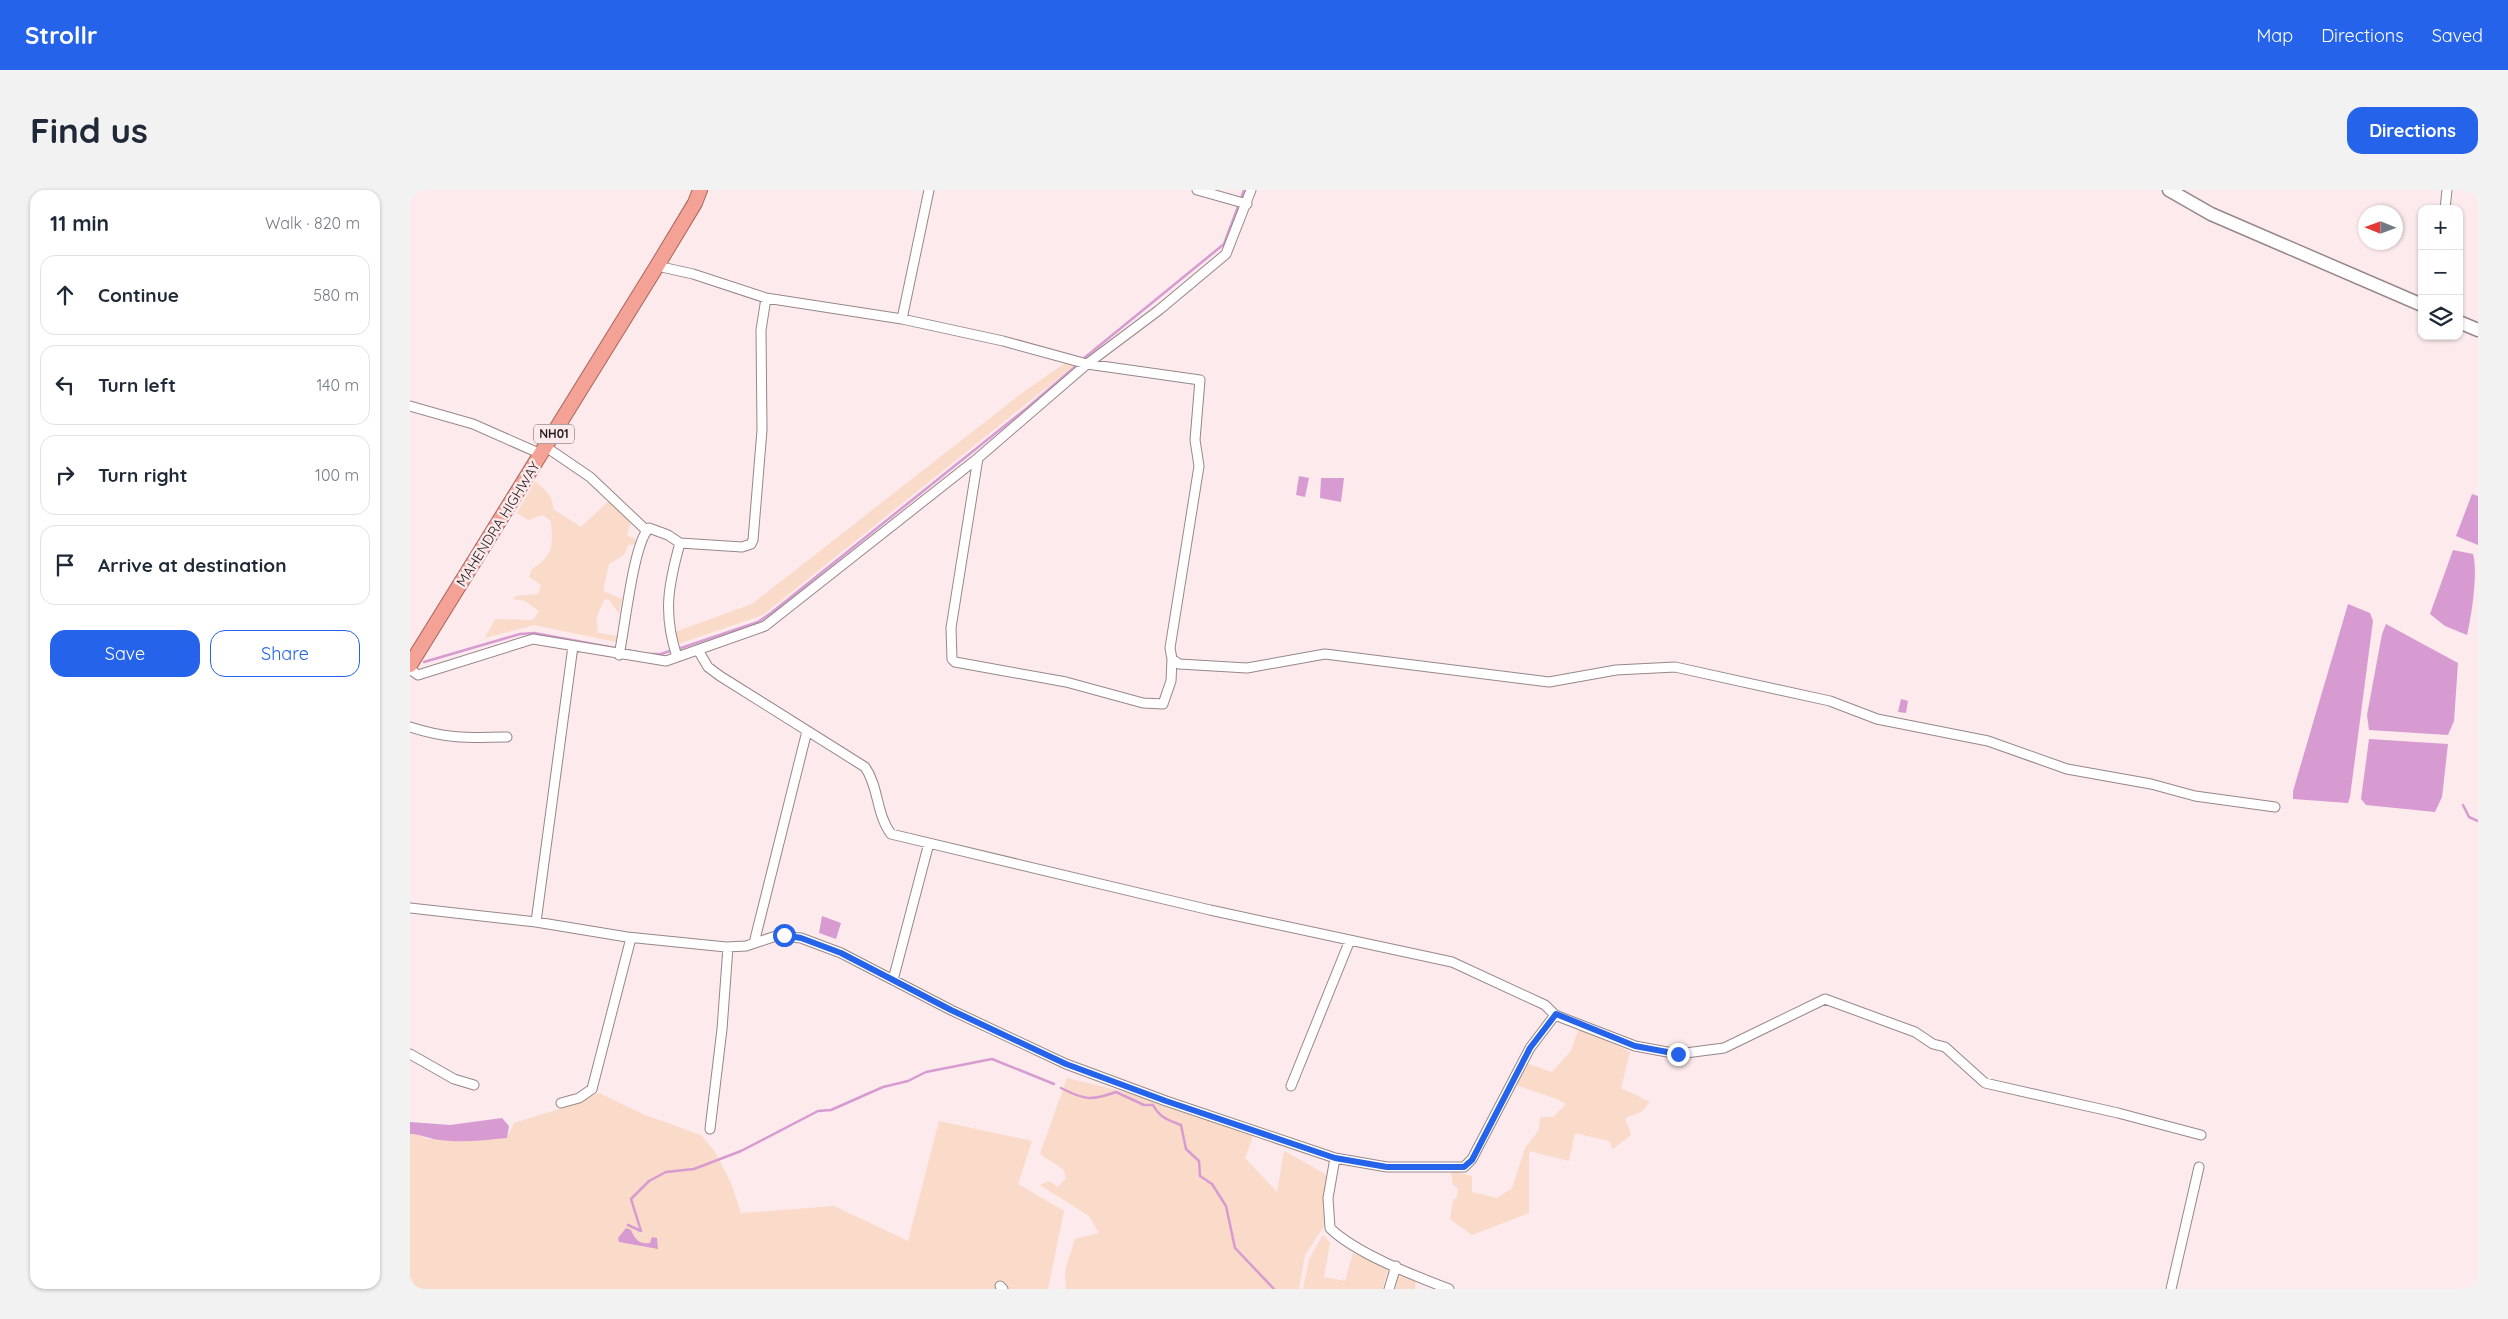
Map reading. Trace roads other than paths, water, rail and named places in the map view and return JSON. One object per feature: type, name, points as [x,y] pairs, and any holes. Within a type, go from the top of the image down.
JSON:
[{"type":"highway","name":"MAHENDRA HIGHWAY","points":[[412,657],[544,450],[698,196],[708,190]]},
{"type":"main road","points":[[2169,190],[2211,214],[2418,303]]},
{"type":"main road","points":[[2463,324],[2478,330]]},
{"type":"street","points":[[902,319],[929,190]]},
{"type":"street","points":[[1197,190],[1246,204]]},
{"type":"street","points":[[410,669],[418,675],[533,639],[658,661],[677,657],[765,626],[978,458],[1087,364],[1160,310],[1226,254],[1251,190]]},
{"type":"street","points":[[2446,205],[2448,190]]},
{"type":"street","points":[[657,266],[693,274],[766,298],[902,319],[1078,360],[1087,364],[1200,380],[1195,440],[1198,466],[1170,648],[1172,659],[1171,681],[1163,704],[1143,703],[1066,682],[955,662],[952,659],[950,628],[978,458]]},
{"type":"street","points":[[646,530],[649,528],[657,530],[680,543],[742,547],[751,544],[753,540],[762,430],[761,330],[766,298]]},
{"type":"street","points":[[410,406],[473,424],[544,450],[590,477],[646,530]]},
{"type":"street","points":[[619,655],[635,564],[646,530]]},
{"type":"street","points":[[677,657],[669,629],[668,592],[680,543]]},
{"type":"street","points":[[536,922],[573,646]]},
{"type":"street","points":[[698,650],[708,667],[865,767],[871,775],[885,826],[891,834],[1210,910],[1452,962],[1545,1005],[1556,1014],[1635,1046],[1678,1054],[1724,1048],[1825,999],[1915,1032],[1933,1044],[1945,1047],[1985,1083],[2118,1113],[2201,1135]]},
{"type":"street","points":[[1172,659],[1179,664],[1247,668],[1324,654],[1549,682],[1616,670],[1675,667],[1830,701],[1877,719],[1988,741],[2067,769],[2151,784],[2195,796],[2275,807]]},
{"type":"street","points":[[410,727],[436,735],[459,739],[507,737]]},
{"type":"street","points":[[754,943],[807,730]]},
{"type":"street","points":[[893,980],[929,843]]},
{"type":"street","points":[[410,908],[536,922],[631,938],[728,947],[754,943],[776,936],[801,938],[841,953],[1066,1064],[1335,1158],[1387,1167],[1464,1167],[1475,1154],[1530,1048],[1556,1014]]},
{"type":"street","points":[[561,1103],[579,1098],[592,1089],[631,938]]},
{"type":"street","points":[[1291,1086],[1350,940]]},
{"type":"street","points":[[710,1129],[721,1039],[728,947]]},
{"type":"street","points":[[410,1054],[454,1079],[474,1085]]},
{"type":"street","points":[[1335,1158],[1328,1198],[1330,1228],[1337,1235],[1367,1253],[1449,1289]]},
{"type":"street","points":[[2171,1289],[2199,1167]]},
{"type":"street","points":[[1389,1289],[1396,1266]]},
{"type":"waterway","points":[[1241,199],[1244,190]]},
{"type":"waterway","points":[[1083,359],[1224,244],[1239,204]]},
{"type":"waterway","points":[[678,649],[758,622],[771,613],[1027,408],[1077,365]]},
{"type":"waterway","points":[[424,662],[520,634],[534,633],[647,654],[661,654],[673,650]]},
{"type":"waterway","points":[[2463,805],[2469,817],[2478,821]]},
{"type":"waterway","points":[[628,1225],[641,1231],[631,1199],[649,1181],[666,1172],[694,1169],[741,1151],[818,1111],[831,1110],[883,1087],[908,1081],[926,1072],[992,1059],[1054,1084]]},
{"type":"waterway","points":[[1061,1088],[1088,1098],[1100,1097],[1116,1092],[1144,1105],[1153,1105],[1162,1116],[1181,1125],[1186,1149],[1199,1161],[1200,1176],[1212,1184],[1226,1206],[1235,1248],[1274,1289]]}]
